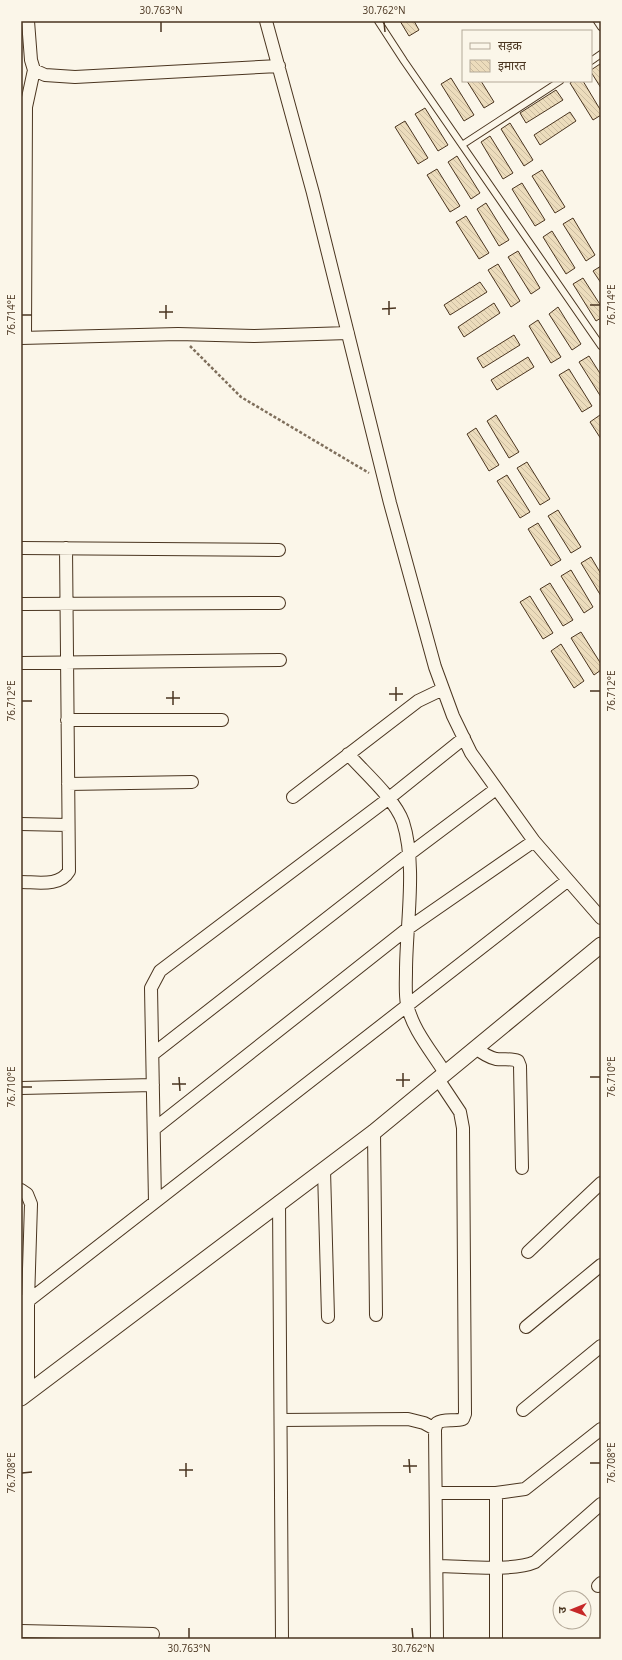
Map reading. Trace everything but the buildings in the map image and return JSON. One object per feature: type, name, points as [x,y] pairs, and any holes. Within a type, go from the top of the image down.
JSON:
[{"type":"street","points":[[28,21],[31,60],[34,70],[26,107],[23,338],[178,334],[254,336],[348,333]]},
{"type":"street","points":[[266,21],[315,201],[385,482],[435,667],[443,689],[471,753],[534,841],[567,881],[601,918]]},
{"type":"street","points":[[34,70],[45,75],[75,77],[279,66]]},
{"type":"street","points":[[21,548],[279,550]]},
{"type":"street","points":[[21,882],[52,882],[65,877],[69,871],[66,548]]},
{"type":"street","points":[[21,604],[279,603]]},
{"type":"street","points":[[21,663],[280,660]]},
{"type":"street","points":[[293,797],[418,701],[443,689]]},
{"type":"street","points":[[67,720],[222,720]]},
{"type":"street","points":[[155,1202],[151,988],[160,971],[388,799],[464,738]]},
{"type":"street","points":[[348,754],[388,799],[403,822],[408,855],[410,890],[407,929],[407,1004],[416,1028],[460,1112],[463,1128],[465,1414],[463,1419],[440,1421],[436,1423],[435,1429],[437,1639]]},
{"type":"street","points":[[68,784],[192,782]]},
{"type":"street","points":[[152,1054],[408,855],[496,789]]},
{"type":"street","points":[[21,824],[68,825]]},
{"type":"street","points":[[154,1129],[407,929],[534,841]]},
{"type":"street","points":[[25,1301],[155,1202],[407,1004],[567,881]]},
{"type":"street","points":[[25,1395],[279,1202],[374,1132],[601,945]]},
{"type":"street","points":[[476,1048],[486,1056],[496,1059],[513,1059],[518,1061],[520,1066],[522,1168]]},
{"type":"street","points":[[21,1088],[153,1085]]},
{"type":"street","points":[[374,1132],[376,1315]]},
{"type":"street","points":[[324,1170],[328,1317]]},
{"type":"street","points":[[528,1252],[601,1183]]},
{"type":"street","points":[[21,1190],[27,1194],[31,1204],[25,1246],[25,1395]]},
{"type":"street","points":[[279,1202],[282,1639]]},
{"type":"street","points":[[526,1327],[601,1264]]},
{"type":"street","points":[[523,1410],[601,1346]]},
{"type":"street","points":[[281,1420],[408,1419],[424,1423],[435,1429]]},
{"type":"street","points":[[436,1493],[496,1493],[526,1488],[601,1429]]},
{"type":"street","points":[[496,1493],[496,1639]]},
{"type":"street","points":[[436,1566],[522,1566],[535,1562],[601,1504]]},
{"type":"street","points":[[21,1631],[153,1634]]},
{"type":"lane","points":[[378,21],[601,346]]},
{"type":"lane","points":[[597,21],[601,27]]},
{"type":"lane","points":[[592,60],[601,54]]},
{"type":"lane","points":[[462,145],[558,82]]},
{"type":"path","points":[[178,334],[241,397],[385,482]]}]
